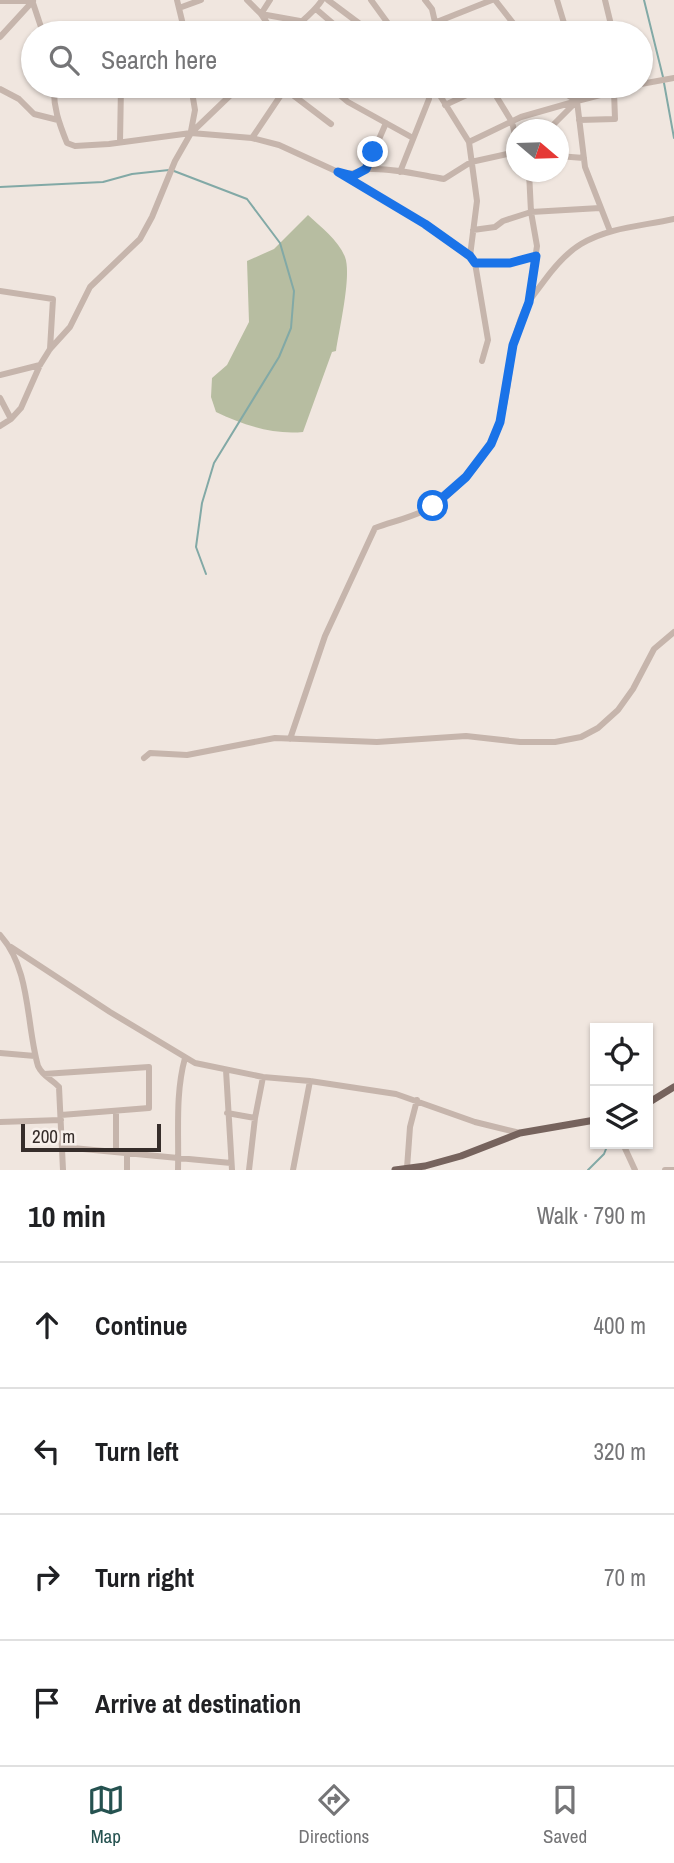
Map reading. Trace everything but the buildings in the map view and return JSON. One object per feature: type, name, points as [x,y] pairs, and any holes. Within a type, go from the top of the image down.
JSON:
[{"type":"main road","points":[[653,1100],[674,1087]]},
{"type":"main road","points":[[395,1170],[461,1156],[520,1133],[590,1122]]},
{"type":"street","points":[[178,4],[201,0]]},
{"type":"street","points":[[247,0],[266,21]]},
{"type":"street","points":[[261,14],[270,0]]},
{"type":"street","points":[[261,14],[300,21],[316,9],[322,0]]},
{"type":"street","points":[[328,0],[356,21]]},
{"type":"street","points":[[371,0],[386,21]]},
{"type":"street","points":[[425,0],[432,9],[435,21]]},
{"type":"street","points":[[438,21],[493,0],[511,21]]},
{"type":"street","points":[[557,0],[563,21]]},
{"type":"street","points":[[605,0],[610,21]]},
{"type":"street","points":[[0,1],[33,1]]},
{"type":"street","points":[[33,1],[39,21]]},
{"type":"street","points":[[0,37],[33,1]]},
{"type":"street","points":[[316,9],[330,21]]},
{"type":"street","points":[[653,82],[674,78]]},
{"type":"street","points":[[0,89],[19,99],[34,114],[58,120]]},
{"type":"street","points":[[53,98],[67,143],[75,146],[191,133],[252,138],[279,145],[338,172],[425,224],[470,256],[475,263],[488,340],[482,361]]},
{"type":"street","points":[[120,142],[121,98]]},
{"type":"street","points":[[191,133],[195,110],[193,98]]},
{"type":"street","points":[[0,426],[11,419],[25,400],[40,365],[70,327],[90,287],[140,239],[152,217],[174,161],[191,133],[227,98]]},
{"type":"street","points":[[252,138],[279,98]]},
{"type":"street","points":[[299,98],[331,124]]},
{"type":"street","points":[[343,98],[413,138]]},
{"type":"street","points":[[400,172],[429,98]]},
{"type":"street","points":[[439,98],[469,142],[477,201],[470,256]]},
{"type":"street","points":[[445,105],[461,98]]},
{"type":"street","points":[[496,98],[510,119]]},
{"type":"street","points":[[572,98],[577,101]]},
{"type":"street","points":[[519,119],[546,108],[588,98]]},
{"type":"street","points":[[579,120],[615,119],[614,98]]},
{"type":"street","points":[[577,101],[585,167],[610,231]]},
{"type":"street","points":[[559,119],[577,101]]},
{"type":"street","points":[[366,169],[386,123]]},
{"type":"street","points":[[469,142],[506,125]]},
{"type":"street","points":[[338,172],[353,176],[366,169],[444,179],[471,162],[506,154]]},
{"type":"street","points":[[569,157],[584,158]]},
{"type":"street","points":[[290,739],[325,636],[375,528],[433,506],[466,477],[491,444],[500,422],[513,345],[529,302],[536,256],[530,182]]},
{"type":"street","points":[[473,230],[495,227],[518,215],[531,212],[600,208]]},
{"type":"street","points":[[529,302],[567,253],[584,242],[610,231],[674,219]]},
{"type":"street","points":[[475,263],[510,263],[536,256]]},
{"type":"street","points":[[0,291],[53,299],[50,349]]},
{"type":"street","points":[[0,375],[40,365]]},
{"type":"street","points":[[0,398],[11,419]]},
{"type":"street","points":[[144,758],[150,753],[187,755],[248,742],[290,739],[377,742],[466,736],[520,743],[555,742],[581,737],[598,728],[618,710],[633,689],[654,649],[674,632]]},
{"type":"street","points":[[0,934],[10,947],[23,986],[35,1056],[42,1074],[59,1087],[63,1170]]},
{"type":"street","points":[[10,947],[195,1063],[263,1077],[396,1094],[475,1122],[520,1133]]},
{"type":"street","points":[[0,1053],[35,1056]]},
{"type":"street","points":[[178,1170],[178,1104],[180,1075],[185,1058]]},
{"type":"street","points":[[0,1122],[149,1108],[149,1067],[42,1074]]},
{"type":"street","points":[[62,1147],[178,1157],[232,1166],[226,1070]]},
{"type":"street","points":[[249,1170],[263,1077]]},
{"type":"street","points":[[293,1170],[310,1081]]},
{"type":"street","points":[[407,1168],[410,1127],[416,1100]]},
{"type":"street","points":[[116,1111],[116,1151]]},
{"type":"street","points":[[227,1113],[255,1118]]},
{"type":"street","points":[[625,1149],[635,1170]]},
{"type":"street","points":[[127,1152],[127,1170]]},
{"type":"street","points":[[665,1170],[674,1170]]},
{"type":"green space","points":[[308,215],[339,245],[347,265],[336,351],[332,352],[303,432],[292,433],[247,425],[216,412],[211,397],[212,378],[227,365],[249,322],[247,261],[274,249]]},
{"type":"waterway","points":[[644,0],[649,21]]},
{"type":"waterway","points":[[653,36],[663,77]]},
{"type":"waterway","points":[[664,83],[674,138]]},
{"type":"waterway","points":[[0,187],[103,182],[132,174],[169,170]]},
{"type":"waterway","points":[[174,171],[247,199],[280,243],[294,291],[291,328],[279,357],[214,463],[202,503],[196,547],[206,574]]},
{"type":"waterway","points":[[588,1170],[606,1149]]},
{"type":"route","points":[[373,152],[366,169],[353,176],[338,172],[365,191],[425,224],[470,256],[475,263],[510,263],[536,256],[529,302],[513,345],[500,422],[491,444],[466,477],[433,506]]}]
